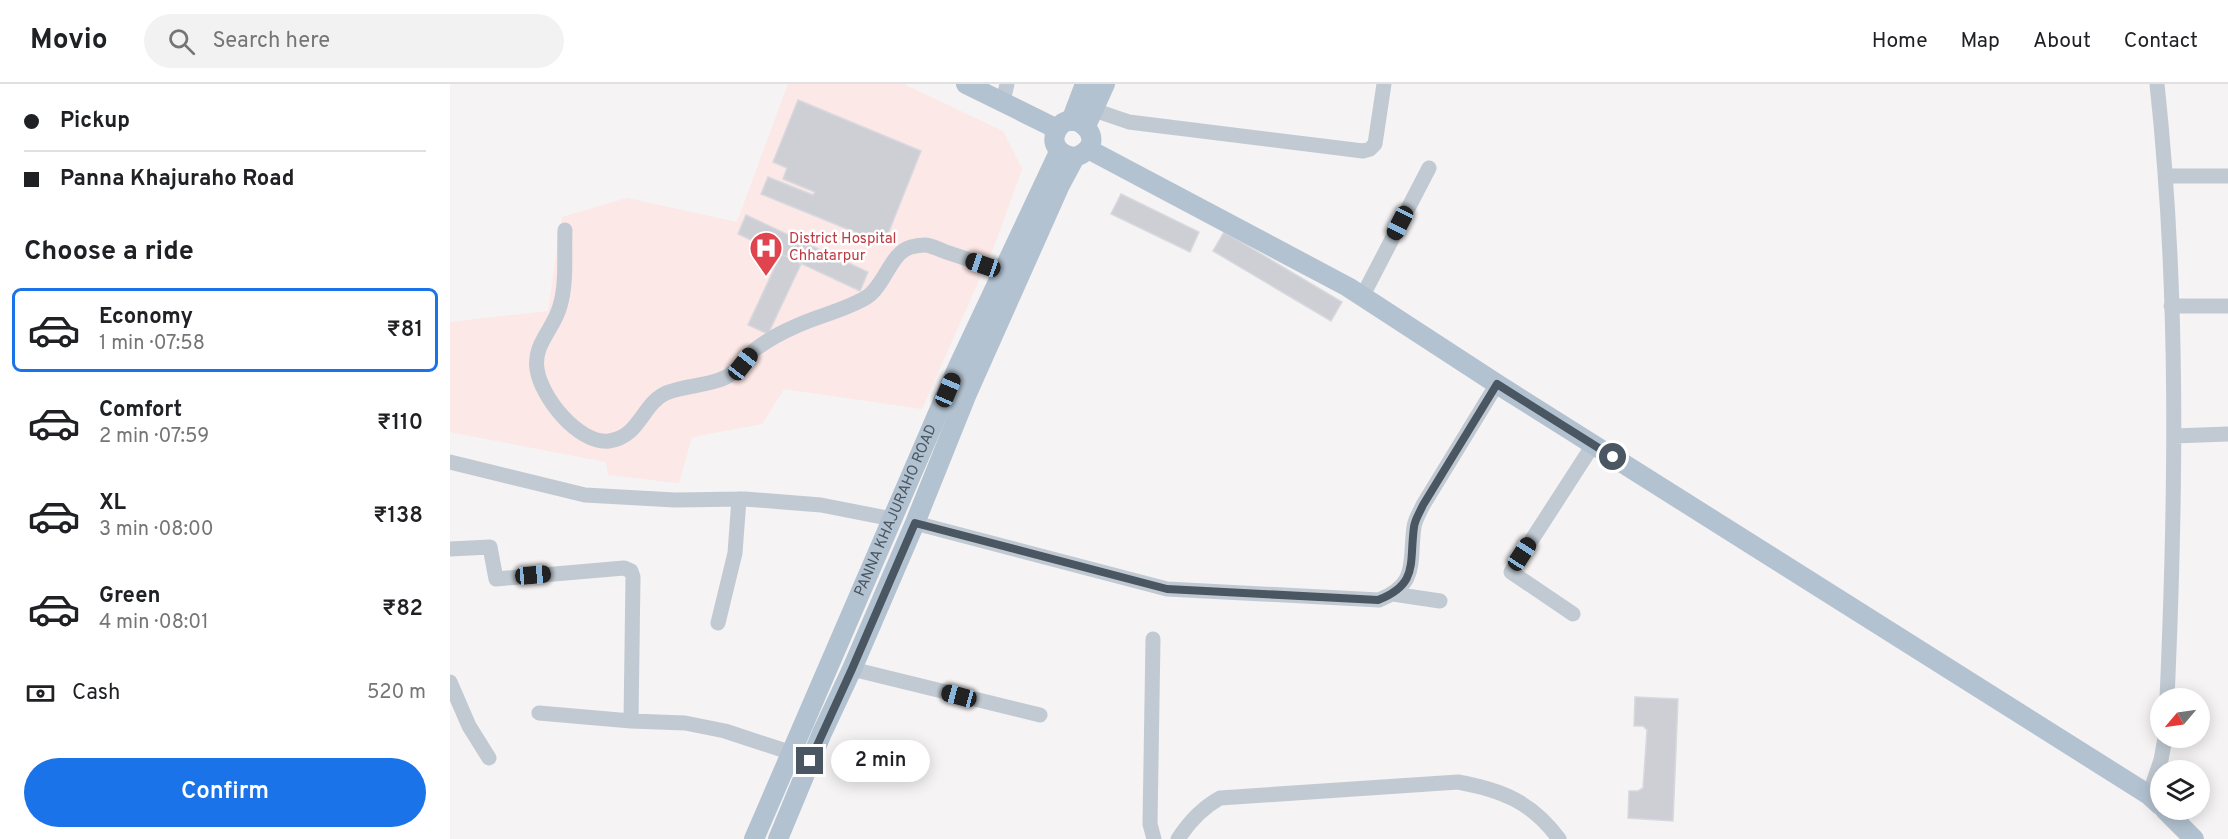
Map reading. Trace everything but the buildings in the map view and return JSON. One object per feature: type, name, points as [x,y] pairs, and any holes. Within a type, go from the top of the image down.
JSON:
[{"type":"main road","points":[[966,84],[1005,93],[1077,122],[1090,133],[1091,141],[1074,153]]},
{"type":"main road","points":[[1077,122],[1086,84]]},
{"type":"main road","points":[[1106,84],[1077,122],[1054,137],[1055,145],[1348,287],[1497,384],[2150,797]]},
{"type":"main road","name":"PANNA KHAJURAHO ROAD","points":[[754,839],[1002,271],[1074,153]]},
{"type":"main road","name":"PANNA KHAJURAHO ROAD","points":[[778,839],[915,523],[966,396],[1074,153]]},
{"type":"main road","points":[[2175,820],[2194,839]]},
{"type":"street","points":[[1077,122],[1129,123],[1363,151],[1375,144],[1384,84]]},
{"type":"street","points":[[2157,84],[2165,176],[2174,436],[2167,688]]},
{"type":"street","points":[[1362,297],[1429,168]]},
{"type":"street","points":[[2165,176],[2228,176]]},
{"type":"street","points":[[565,230],[563,294],[560,309],[538,347],[537,373],[544,390],[560,413],[576,429],[594,439],[608,441],[636,428],[653,402],[666,393],[719,380],[734,373],[754,350],[791,328],[869,296],[888,273],[897,256],[908,248],[926,245],[1002,271]]},
{"type":"street","points":[[2171,306],[2228,306]]},
{"type":"street","points":[[915,523],[1167,589],[1378,600],[1393,594],[1408,580],[1412,565],[1414,524],[1423,505],[1497,384]]},
{"type":"street","points":[[2174,436],[2228,434]]},
{"type":"street","points":[[1573,614],[1511,572],[1593,445]]},
{"type":"street","points":[[450,462],[585,495],[675,500],[740,499],[821,506],[892,519]]},
{"type":"street","points":[[718,623],[735,553],[740,499]]},
{"type":"street","points":[[450,549],[490,547],[496,579],[624,568],[631,571],[633,577],[631,721]]},
{"type":"street","points":[[1393,594],[1440,601]]},
{"type":"street","points":[[1153,639],[1150,824],[1154,839]]},
{"type":"street","points":[[852,669],[1040,715]]},
{"type":"street","points":[[450,682],[469,726],[489,758]]},
{"type":"street","points":[[539,713],[695,725],[725,731],[792,753]]},
{"type":"street","points":[[1178,839],[1188,824],[1220,798],[1458,782],[1485,787],[1528,806],[1559,839]]},
{"type":"shaded area","name":"District Hospital Chhatarpur","points":[[788,84],[903,84],[1003,131],[1022,169],[995,244],[922,409],[784,389],[762,424],[692,437],[679,483],[608,475],[606,462],[450,432],[450,322],[548,311],[562,217],[627,198],[737,222]]},
{"type":"place","name":"District Hospital Chhatarpur","points":[[766,277]]},
{"type":"route","points":[[810,761],[915,523],[1167,589],[1378,600],[1393,594],[1408,580],[1412,565],[1414,524],[1423,505],[1497,384],[1613,457]]}]
